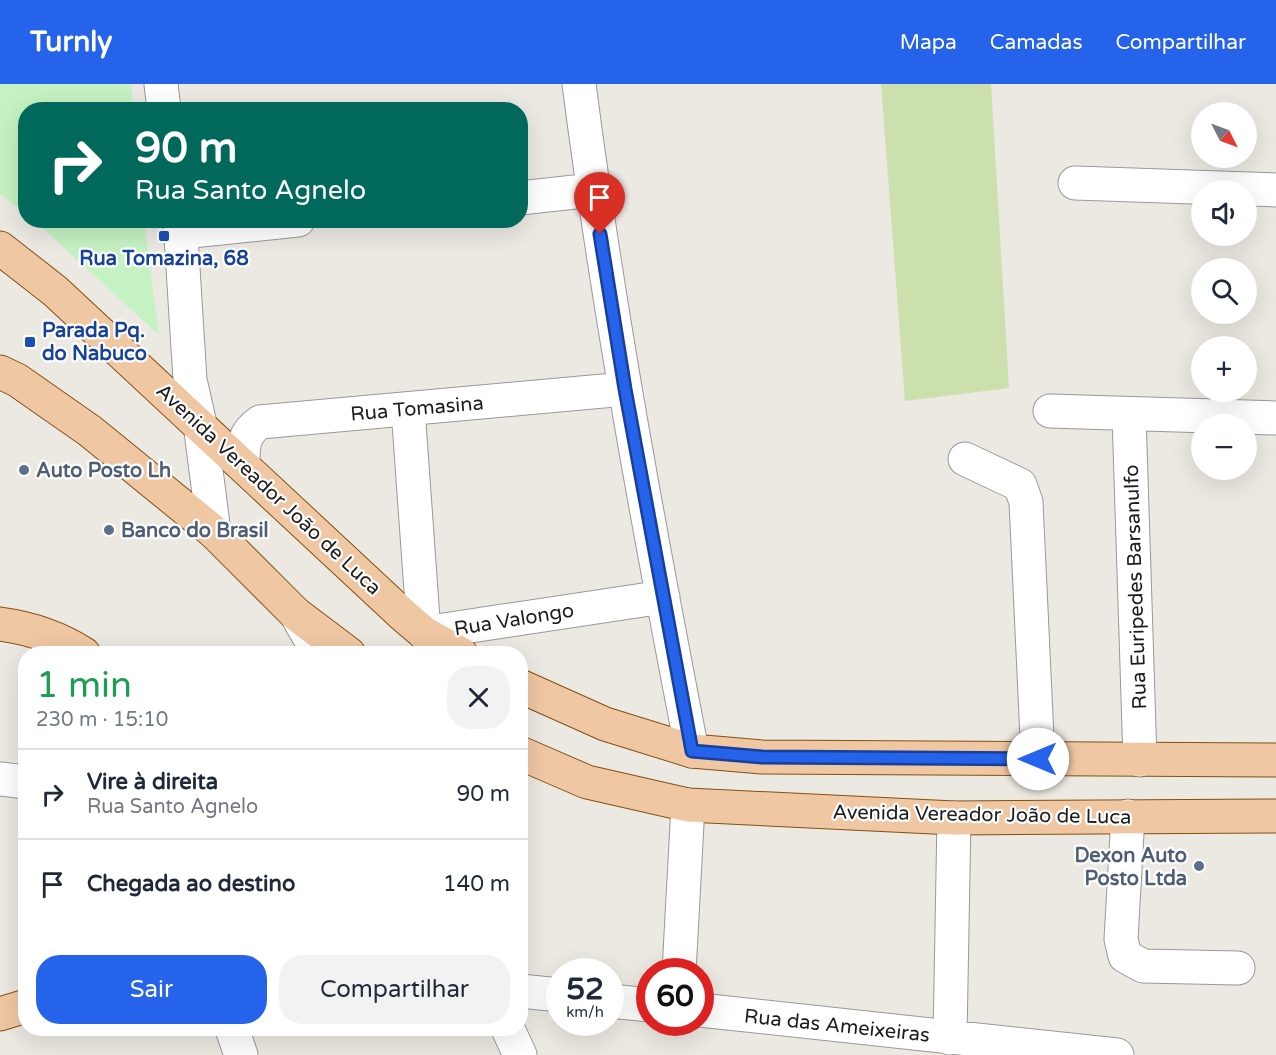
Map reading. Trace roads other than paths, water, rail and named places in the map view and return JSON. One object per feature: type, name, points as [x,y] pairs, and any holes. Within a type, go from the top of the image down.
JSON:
[{"type":"main road","name":"Avenida Vereador João de Luca","points":[[0,248],[55,291],[200,423],[414,624],[448,646]]},
{"type":"main road","points":[[0,372],[17,380],[90,431],[214,532],[296,614],[338,646]]},
{"type":"main road","points":[[0,624],[19,627],[64,641],[72,646]]},
{"type":"main road","points":[[528,690],[604,724],[692,751],[762,757],[1276,760]]},
{"type":"main road","name":"Avenida Vereador João de Luca","points":[[528,756],[587,782],[688,805],[954,818],[1276,816]]},
{"type":"main road","points":[[0,1014],[18,1008]]},
{"type":"street","points":[[161,84],[163,102]]},
{"type":"street","points":[[579,84],[593,190],[625,389],[692,751]]},
{"type":"street","points":[[1075,183],[1276,190]]},
{"type":"street","points":[[528,197],[593,190]]},
{"type":"street","points":[[181,228],[190,380],[200,423],[214,532]]},
{"type":"street","name":"Rua Tomasina","points":[[243,465],[243,442],[248,430],[260,422],[625,389]]},
{"type":"street","name":"Rua Valongo","points":[[408,409],[418,574],[423,594],[414,624],[663,597]]},
{"type":"street","points":[[1050,411],[1276,418]]},
{"type":"street","name":"Rua Euripedes Barsanulfo","points":[[1129,415],[1140,760]]},
{"type":"street","points":[[965,459],[1020,485],[1026,502],[1038,759]]},
{"type":"street","points":[[296,614],[314,646]]},
{"type":"street","points":[[0,779],[18,781]]},
{"type":"street","points":[[680,958],[688,805]]},
{"type":"street","points":[[1128,816],[1121,939],[1125,956],[1143,966],[1238,968]]},
{"type":"street","points":[[950,1038],[954,818]]},
{"type":"street","points":[[528,992],[546,994]]},
{"type":"street","name":"Rua das Ameixeiras","points":[[714,1012],[1117,1055]]},
{"type":"street","points":[[234,1036],[241,1055]]},
{"type":"street","points":[[511,1036],[520,1055]]},
{"type":"place","name":"Rua Tomazina, 68","points":[[164,236]]},
{"type":"place","name":"Parada Pq. do Nabuco","points":[[30,342]]},
{"type":"place","name":"Auto Posto Lh","points":[[24,470]]},
{"type":"place","name":"Banco do Brasil","points":[[109,530]]},
{"type":"place","name":"Dexon Auto Posto Ltda","points":[[1199,866]]}]
